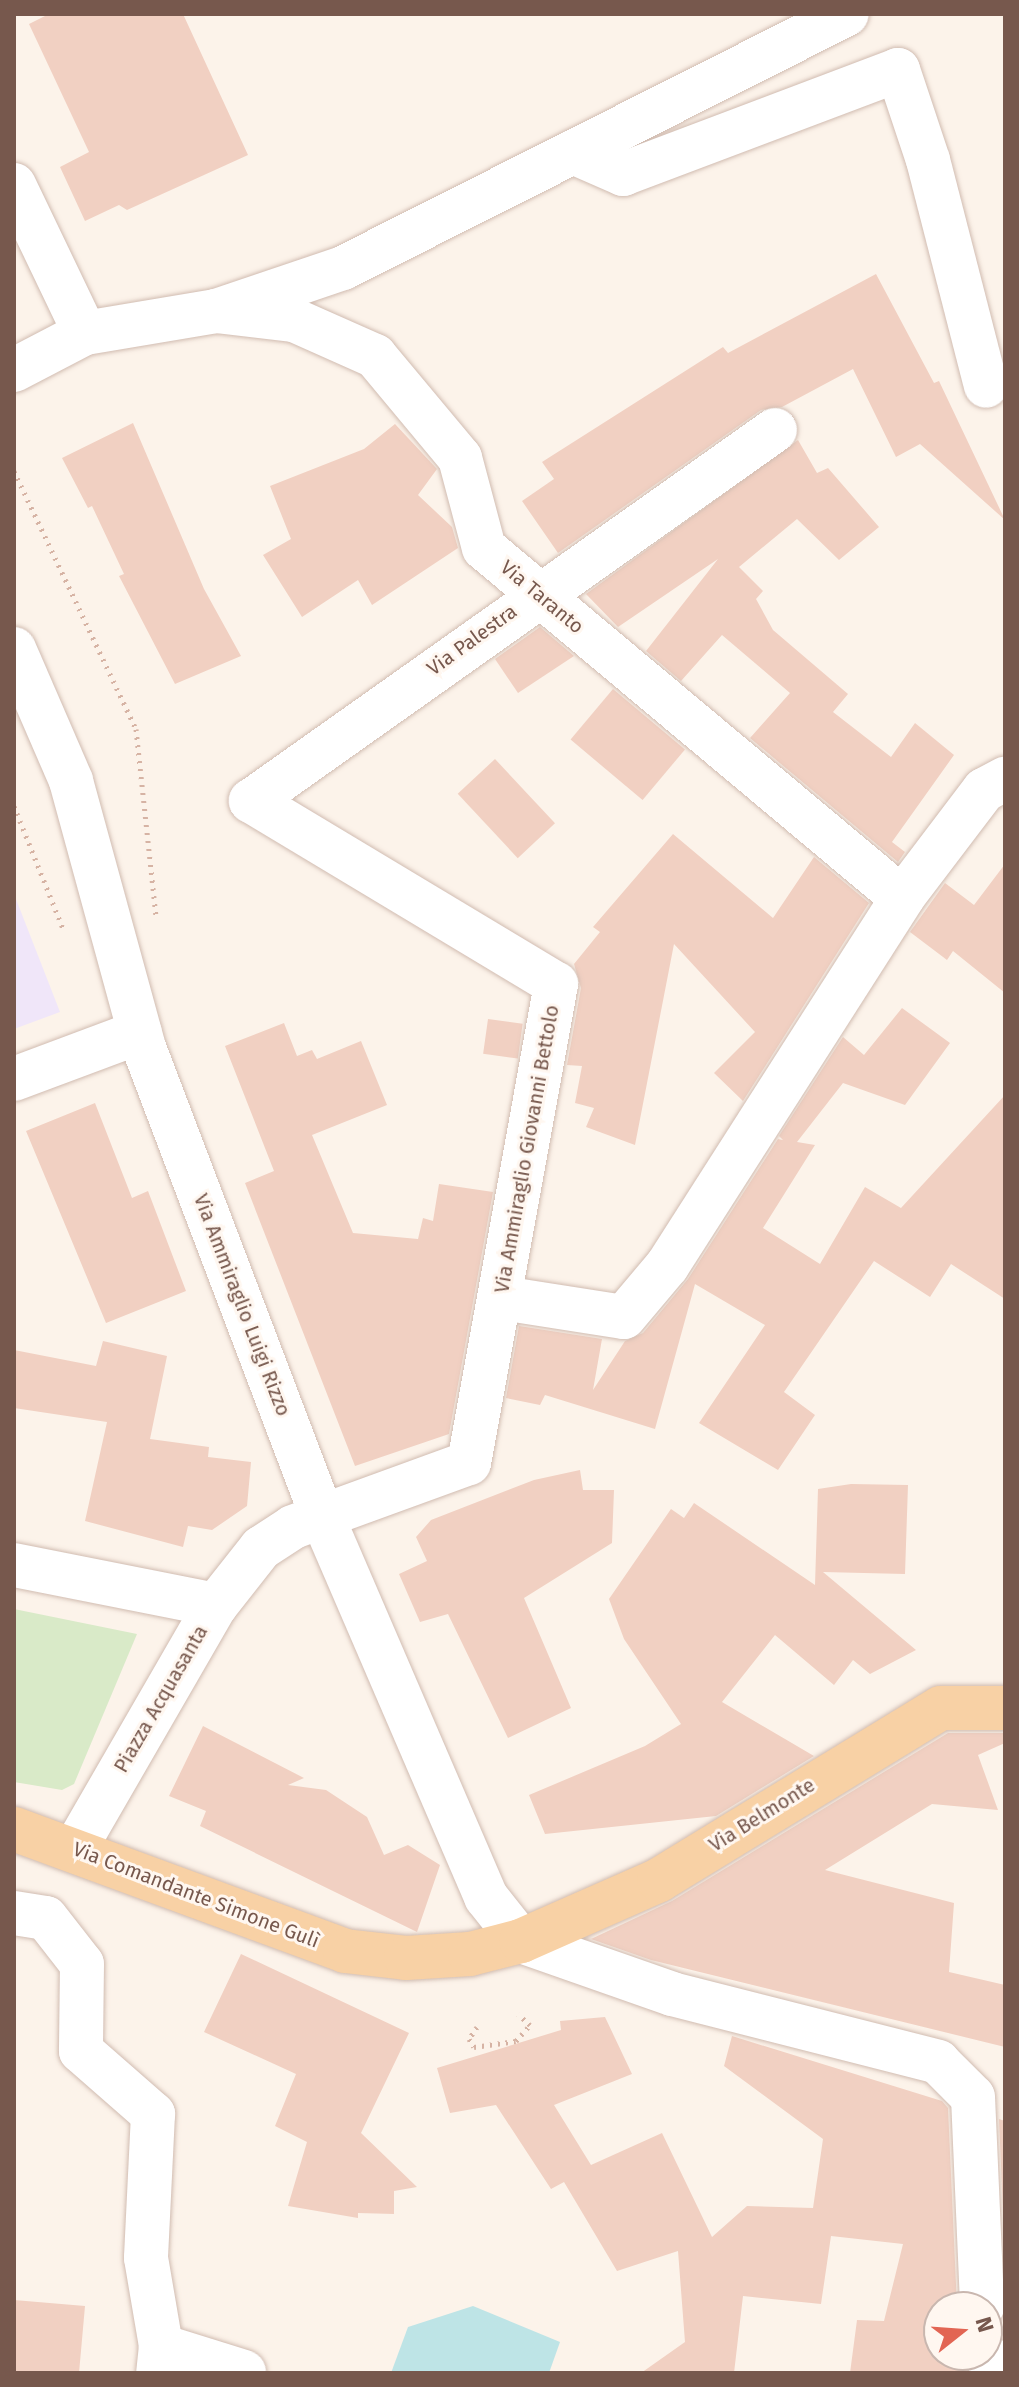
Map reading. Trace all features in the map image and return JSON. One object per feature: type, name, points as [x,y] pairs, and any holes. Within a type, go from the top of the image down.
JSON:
[{"type":"main road","name":"Via Belmonte","points":[[521,1941],[659,1880],[941,1708],[1005,1708]]},
{"type":"main road","name":"Via Comandante Simone Gulì","points":[[14,1829],[76,1847],[345,1951],[419,1957],[470,1954],[521,1941]]},
{"type":"street","points":[[15,366],[85,333],[216,311],[343,268],[847,14]]},
{"type":"street","points":[[573,152],[623,174],[898,70],[928,160],[986,386]]},
{"type":"street","points":[[14,185],[85,333]]},
{"type":"street","name":"Via Taranto","points":[[216,311],[294,320],[375,356],[460,458],[484,548],[902,898]]},
{"type":"street","name":"Via Palestra","points":[[251,801],[537,593],[775,430]]},
{"type":"street","name":"Via Ammiraglio Luigi Rizzo","points":[[14,649],[71,781],[140,1032],[322,1516],[452,1830],[495,1912],[521,1941]]},
{"type":"street","points":[[502,1298],[624,1317],[667,1266],[902,898],[984,790],[1005,779]]},
{"type":"street","name":"Via Ammiraglio Giovanni Bettolo","points":[[251,801],[556,984],[502,1298],[469,1463],[322,1516]]},
{"type":"street","points":[[14,1079],[140,1032]]},
{"type":"street","points":[[216,1605],[261,1548],[322,1516]]},
{"type":"street","name":"Piazza Acquasanta","points":[[14,1565],[216,1605],[76,1847]]},
{"type":"street","points":[[14,1913],[46,1918],[82,1964],[81,2051],[153,2114],[146,2258],[160,2359],[244,2372]]},
{"type":"street","points":[[521,1941],[672,1994],[938,2062],[973,2097],[981,2291]]},
{"type":"path","points":[[14,471],[136,729],[158,932]]},
{"type":"path","points":[[477,2027],[469,2039],[474,2047],[516,2041],[530,2025],[518,2014]]},
{"type":"shaded area","points":[[14,894],[60,1012],[14,1029]]},
{"type":"green space","points":[[14,1609],[137,1634],[74,1784],[62,1790],[14,1782]]},
{"type":"water","points":[[473,2306],[560,2342],[549,2373],[391,2373],[408,2327]]},
{"type":"building","points":[[49,14],[183,14],[248,155],[127,210],[119,205],[85,221],[60,167],[89,152],[29,24]]},
{"type":"building","points":[[876,274],[934,383],[939,381],[1005,520],[920,444],[896,457],[853,369],[782,407],[761,410],[558,553],[522,501],[554,479],[542,462],[723,347],[728,353]]},
{"type":"building","points":[[133,423],[204,589],[241,656],[175,684],[119,576],[124,574],[92,506],[88,508],[62,458]]},
{"type":"building","points":[[395,424],[437,469],[418,495],[452,527],[458,548],[372,605],[358,580],[302,617],[263,555],[291,539],[270,486],[364,449]]},
{"type":"building","points":[[798,440],[817,473],[828,468],[879,527],[839,560],[797,519],[739,567],[763,591],[756,599],[773,630],[848,694],[833,712],[891,757],[915,723],[954,755],[892,842],[905,852],[898,862],[750,738],[790,693],[722,635],[681,681],[646,651],[718,559],[618,627],[586,594]]},
{"type":"building","points":[[540,627],[574,656],[518,693],[495,659]]},
{"type":"building","points":[[613,689],[685,749],[643,800],[571,740]]},
{"type":"building","points":[[495,759],[555,823],[518,858],[458,794]]},
{"type":"building","points":[[673,834],[773,918],[814,857],[869,903],[743,1101],[714,1073],[755,1032],[674,944],[635,1145],[586,1127],[594,1108],[575,1103],[582,1066],[567,1065],[581,988],[574,964],[600,932],[593,927]]},
{"type":"building","points":[[1005,864],[1005,993],[953,951],[947,960],[910,932],[945,883],[974,905]]},
{"type":"building","points":[[902,1008],[950,1043],[905,1105],[843,1083],[797,1142],[815,1145],[763,1228],[820,1264],[865,1187],[901,1208],[1005,1095],[1005,1299],[951,1264],[930,1297],[874,1261],[784,1392],[815,1415],[778,1470],[699,1423],[765,1325],[695,1284],[655,1429],[545,1395],[540,1405],[506,1398],[519,1326],[602,1339],[593,1390],[625,1341],[643,1333],[688,1279],[778,1139],[783,1140],[779,1136],[843,1037],[864,1055]]},
{"type":"building","points":[[488,1019],[523,1024],[518,1059],[483,1054]]},
{"type":"building","points":[[284,1023],[297,1056],[312,1050],[317,1059],[361,1041],[387,1105],[312,1135],[353,1233],[418,1239],[423,1218],[433,1221],[439,1184],[493,1192],[449,1434],[355,1466],[245,1183],[274,1171],[225,1046]]},
{"type":"building","points":[[95,1103],[132,1198],[148,1191],[186,1291],[106,1323],[26,1131]]},
{"type":"building","points":[[103,1341],[167,1356],[150,1439],[209,1447],[208,1457],[251,1462],[247,1506],[212,1530],[188,1526],[183,1547],[85,1521],[107,1422],[14,1408],[14,1350],[96,1366]]},
{"type":"building","points":[[580,1470],[583,1490],[614,1490],[612,1543],[524,1598],[571,1708],[508,1738],[448,1614],[420,1622],[399,1574],[427,1561],[416,1537],[431,1520],[534,1480]]},
{"type":"building","points":[[851,1484],[908,1485],[905,1574],[823,1572],[916,1650],[870,1674],[853,1660],[834,1685],[775,1635],[722,1702],[814,1756],[716,1816],[545,1834],[529,1795],[645,1746],[681,1724],[624,1639],[609,1599],[671,1509],[684,1518],[694,1503],[815,1585],[818,1489]]},
{"type":"building","points":[[203,1726],[304,1778],[288,1785],[326,1790],[367,1817],[384,1855],[408,1845],[440,1865],[417,1932],[200,1826],[206,1811],[169,1796]]},
{"type":"building","points":[[948,1733],[1005,1733],[1005,1743],[978,1755],[998,1810],[932,1804],[825,1870],[954,1903],[949,1972],[1005,1985],[1005,2047],[651,1960],[591,1939],[672,1901]]},
{"type":"building","points":[[241,1954],[409,2033],[361,2133],[417,2187],[394,2191],[394,2214],[358,2213],[358,2218],[288,2206],[307,2142],[275,2126],[296,2074],[204,2032]]},
{"type":"building","points":[[605,2017],[632,2074],[554,2105],[591,2165],[662,2133],[712,2237],[747,2206],[813,2208],[823,2139],[724,2066],[732,2036],[942,2101],[948,2108],[956,2291],[923,2291],[923,2371],[967,2373],[850,2373],[857,2320],[884,2321],[903,2244],[831,2236],[821,2304],[743,2296],[734,2373],[641,2373],[685,2342],[678,2251],[617,2271],[564,2182],[551,2189],[496,2105],[450,2113],[437,2068],[561,2030],[560,2021]]},
{"type":"building","points":[[999,2119],[1005,2121],[1005,2260]]},
{"type":"building","points":[[14,2300],[85,2306],[79,2373],[14,2373]]}]
